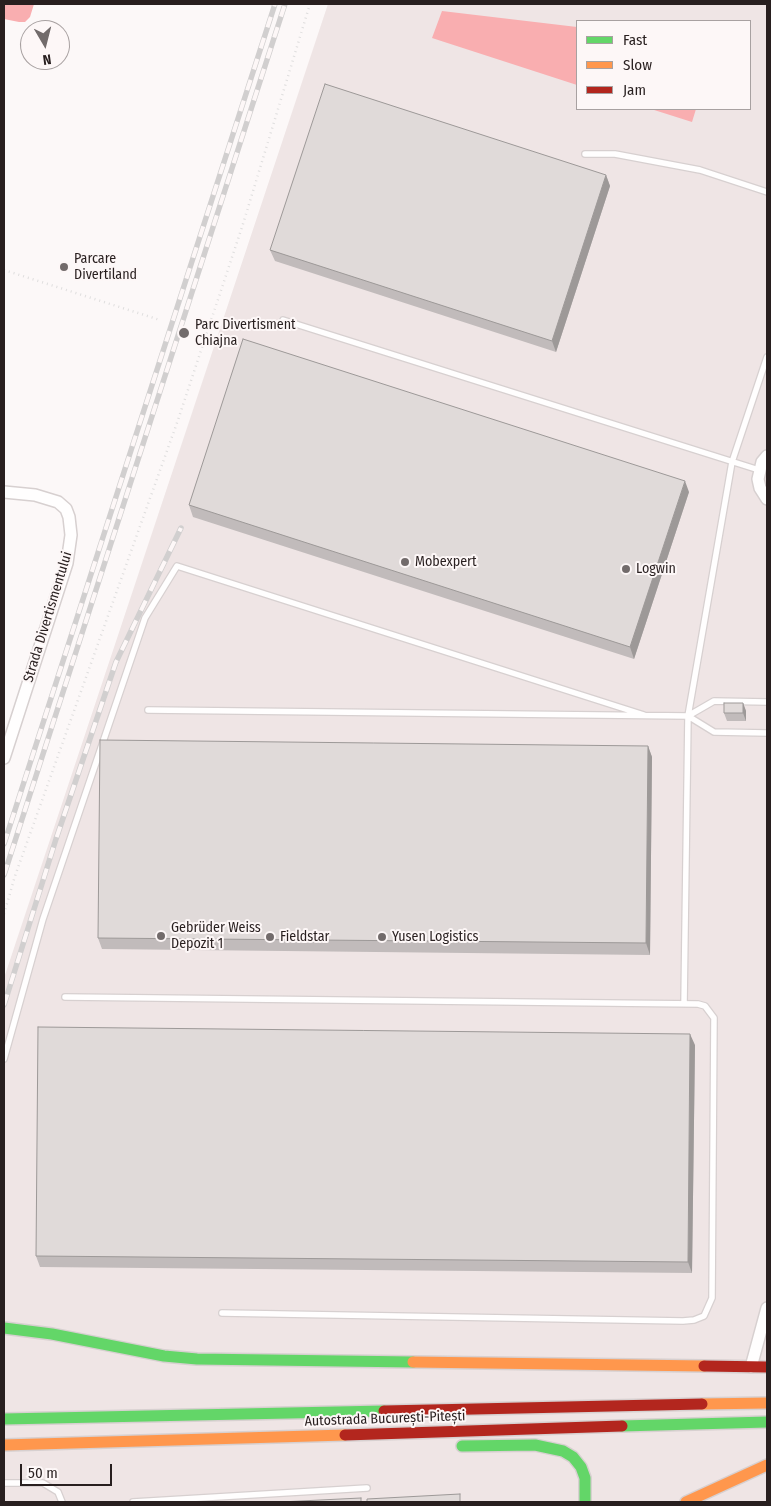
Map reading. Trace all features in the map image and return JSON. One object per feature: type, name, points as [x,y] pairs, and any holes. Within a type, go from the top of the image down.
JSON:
[{"type":"main road","points":[[4,1328],[36,1331],[164,1356],[197,1359],[767,1367]]},
{"type":"main road","name":"Autostrada București-Pitești","points":[[4,1419],[767,1403]]},
{"type":"main road","name":"Autostrada București-Pitești","points":[[4,1445],[767,1422]]},
{"type":"main road","points":[[100,1443],[189,1449],[327,1448]]},
{"type":"main road","points":[[446,1446],[535,1446],[563,1451],[573,1457],[581,1467],[585,1478],[585,1502]]},
{"type":"main road","points":[[686,1502],[767,1465]]},
{"type":"street","points":[[767,456],[759,470],[760,488],[767,499]]},
{"type":"street","name":"Strada Divertismentului","points":[[4,492],[35,495],[58,502],[66,509],[71,535],[67,563],[4,758]]},
{"type":"street","points":[[751,1367],[767,1308]]},
{"type":"lane","points":[[585,154],[615,154],[700,170],[767,192]]},
{"type":"lane","points":[[283,320],[759,470]]},
{"type":"lane","points":[[684,1004],[688,716],[732,462],[767,357]]},
{"type":"lane","points":[[4,1059],[43,919],[145,618],[177,566],[644,715]]},
{"type":"lane","points":[[688,716],[714,701],[767,702]]},
{"type":"lane","points":[[148,710],[688,716],[714,732],[767,733]]},
{"type":"lane","points":[[65,997],[684,1004],[705,1006],[711,1011],[715,1025],[712,1298],[704,1316],[694,1320],[683,1321],[222,1313]]},
{"type":"lane","points":[[4,1483],[43,1483],[58,1492],[62,1502]]},
{"type":"lane","points":[[133,1502],[367,1488]]},
{"type":"path","points":[[4,914],[15,876],[181,410],[243,224],[310,4]]},
{"type":"path","points":[[4,270],[160,320]]},
{"type":"shaded area","points":[[4,4],[34,4],[30,17],[27,20],[20,20],[19,22],[4,19]]},
{"type":"shaded area","points":[[328,4],[767,4],[767,1502],[4,1502],[4,978]]},
{"type":"shaded area","points":[[442,11],[576,27],[576,85],[432,38]]},
{"type":"shaded area","points":[[654,110],[696,110],[692,122]]},
{"type":"building","points":[[325,84],[606,175],[552,341],[270,250]]},
{"type":"building","points":[[243,339],[685,481],[630,647],[189,505]]},
{"type":"building","points":[[724,703],[743,703],[743,713],[724,713]]},
{"type":"building","points":[[100,740],[648,746],[646,943],[98,938]]},
{"type":"building","points":[[38,1027],[690,1034],[688,1262],[36,1256]]},
{"type":"building","points":[[460,1494],[460,1502],[367,1502],[367,1499]]},
{"type":"building","points":[[361,1498],[361,1502],[280,1502]]},
{"type":"railway","points":[[4,844],[275,4]]},
{"type":"railway","points":[[4,875],[285,4]]},
{"type":"railway","points":[[4,1005],[56,839],[116,662],[181,528]]},
{"type":"traffic: fast","points":[[4,1328],[52,1334],[164,1356],[197,1359],[413,1362]]},
{"type":"traffic: fast","points":[[4,1419],[384,1411]]},
{"type":"traffic: fast","points":[[622,1426],[767,1422]]},
{"type":"traffic: fast","points":[[462,1446],[535,1445],[563,1451],[573,1457],[581,1467],[585,1478],[585,1502]]},
{"type":"traffic: slow","points":[[413,1362],[704,1366]]},
{"type":"traffic: slow","points":[[702,1404],[767,1403]]},
{"type":"traffic: slow","points":[[4,1445],[345,1435]]},
{"type":"traffic: slow","points":[[686,1502],[767,1465]]},
{"type":"traffic: jam","points":[[704,1366],[767,1367]]},
{"type":"traffic: jam","points":[[384,1411],[702,1404]]},
{"type":"traffic: jam","points":[[345,1435],[622,1426]]},
{"type":"place","name":"Parcare Divertiland","points":[[64,267]]},
{"type":"place","name":"Parc Divertisment Chiajna","points":[[184,333]]},
{"type":"place","name":"Mobexpert","points":[[405,562]]},
{"type":"place","name":"Logwin","points":[[626,569]]},
{"type":"place","name":"Gebrüder Weiss Depozit 1","points":[[161,936]]},
{"type":"place","name":"Fieldstar","points":[[270,937]]},
{"type":"place","name":"Yusen Logistics","points":[[382,937]]}]
